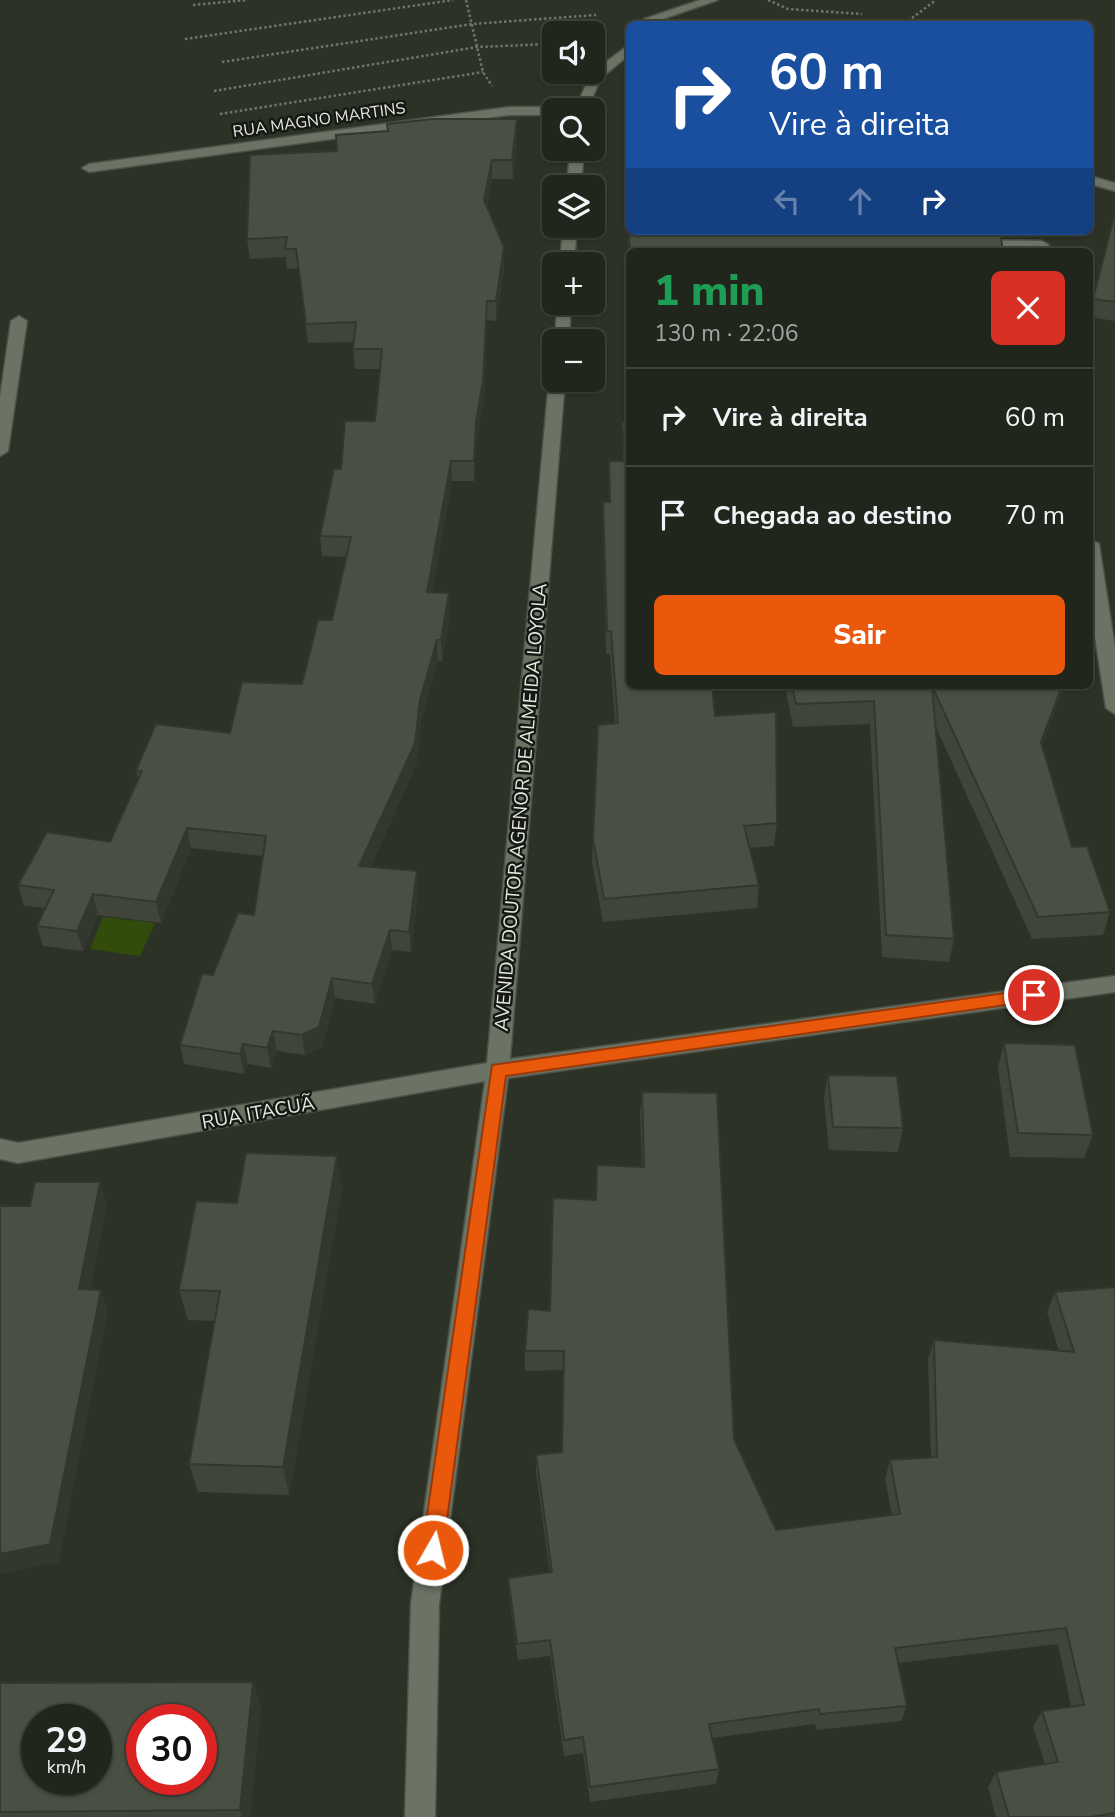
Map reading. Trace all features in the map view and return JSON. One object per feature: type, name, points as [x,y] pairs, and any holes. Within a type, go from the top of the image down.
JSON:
[{"type":"street","points":[[652,21],[712,0]]},
{"type":"street","points":[[649,21],[650,5]]},
{"type":"street","points":[[586,98],[594,76],[626,51]]},
{"type":"street","name":"RUA MAGNO MARTINS","points":[[89,168],[509,111],[542,111]]},
{"type":"street","points":[[1093,181],[1115,187]]},
{"type":"street","points":[[961,244],[1042,243]]},
{"type":"street","points":[[0,451],[19,321]]},
{"type":"street","name":"AVENIDA DOUTOR AGENOR DE ALMEIDA LOYOLA","points":[[420,1817],[425,1604],[498,1070],[556,392]]},
{"type":"street","points":[[1093,564],[1115,708]]},
{"type":"street","name":"RUA ITACUÃ","points":[[9,1151],[498,1070],[1115,984]]},
{"type":"path","points":[[193,5],[247,0]]},
{"type":"path","points":[[185,39],[453,0]]},
{"type":"path","points":[[466,0],[483,72],[509,111]]},
{"type":"path","points":[[768,0],[788,9],[862,14]]},
{"type":"path","points":[[908,21],[936,0]]},
{"type":"path","points":[[222,62],[472,24],[596,15]]},
{"type":"path","points":[[214,90],[477,47],[542,44]]},
{"type":"path","points":[[220,114],[483,72]]},
{"type":"green space","points":[[103,917],[155,923],[140,956],[90,949]]},
{"type":"building","points":[[433,119],[517,119],[512,160],[492,160],[484,200],[504,247],[496,301],[487,301],[483,381],[476,421],[474,461],[451,461],[427,592],[449,593],[441,640],[437,640],[420,700],[415,743],[359,866],[417,871],[409,932],[390,930],[372,984],[332,978],[319,1027],[302,1035],[273,1031],[267,1048],[243,1044],[240,1054],[180,1045],[202,974],[213,975],[238,913],[254,915],[266,836],[187,828],[156,902],[93,894],[77,931],[37,926],[54,890],[18,885],[47,832],[110,842],[142,771],[136,770],[156,724],[230,733],[242,682],[302,684],[318,620],[332,620],[351,537],[320,536],[334,469],[341,469],[345,421],[375,421],[382,349],[353,349],[356,322],[306,324],[296,249],[285,249],[287,237],[247,239],[250,155],[337,151],[336,135],[388,131],[387,124]]},
{"type":"building","points":[[1115,213],[1115,302],[1093,299]]},
{"type":"building","points":[[629,235],[1001,235],[1002,248],[630,248]]},
{"type":"building","points":[[622,422],[626,422],[626,689],[712,689],[715,716],[776,712],[777,823],[744,826],[759,885],[604,899],[593,839],[598,725],[618,723],[611,631],[607,631],[603,502],[610,502],[609,461],[625,461]]},
{"type":"building","points":[[793,689],[932,689],[954,939],[886,935],[874,701],[796,704]]},
{"type":"building","points":[[933,689],[1061,689],[1041,742],[1072,847],[1087,846],[1110,912],[1038,917]]},
{"type":"building","points":[[1004,1043],[1075,1045],[1093,1135],[1018,1133]]},
{"type":"building","points":[[828,1075],[897,1076],[903,1128],[833,1127]]},
{"type":"building","points":[[642,1092],[717,1093],[734,1439],[776,1530],[900,1514],[890,1460],[937,1457],[934,1340],[1074,1352],[1055,1292],[1115,1287],[1115,1813],[1091,1817],[1009,1817],[996,1772],[1058,1762],[1042,1711],[1084,1705],[1066,1628],[895,1648],[907,1706],[820,1714],[819,1709],[709,1724],[719,1769],[590,1787],[583,1737],[564,1740],[550,1640],[517,1644],[508,1578],[552,1572],[536,1455],[562,1452],[564,1351],[525,1351],[528,1309],[550,1311],[553,1198],[596,1200],[597,1165],[644,1167]]},
{"type":"building","points":[[246,1153],[337,1156],[283,1467],[189,1464],[220,1291],[179,1290],[196,1201],[237,1203]]},
{"type":"building","points":[[35,1182],[100,1182],[79,1289],[101,1290],[50,1544],[0,1554],[0,1206],[30,1206]]},
{"type":"building","points":[[253,1682],[240,1810],[0,1812],[0,1683]]},
{"type":"route","points":[[433,1550],[498,1070],[1034,995]]}]
